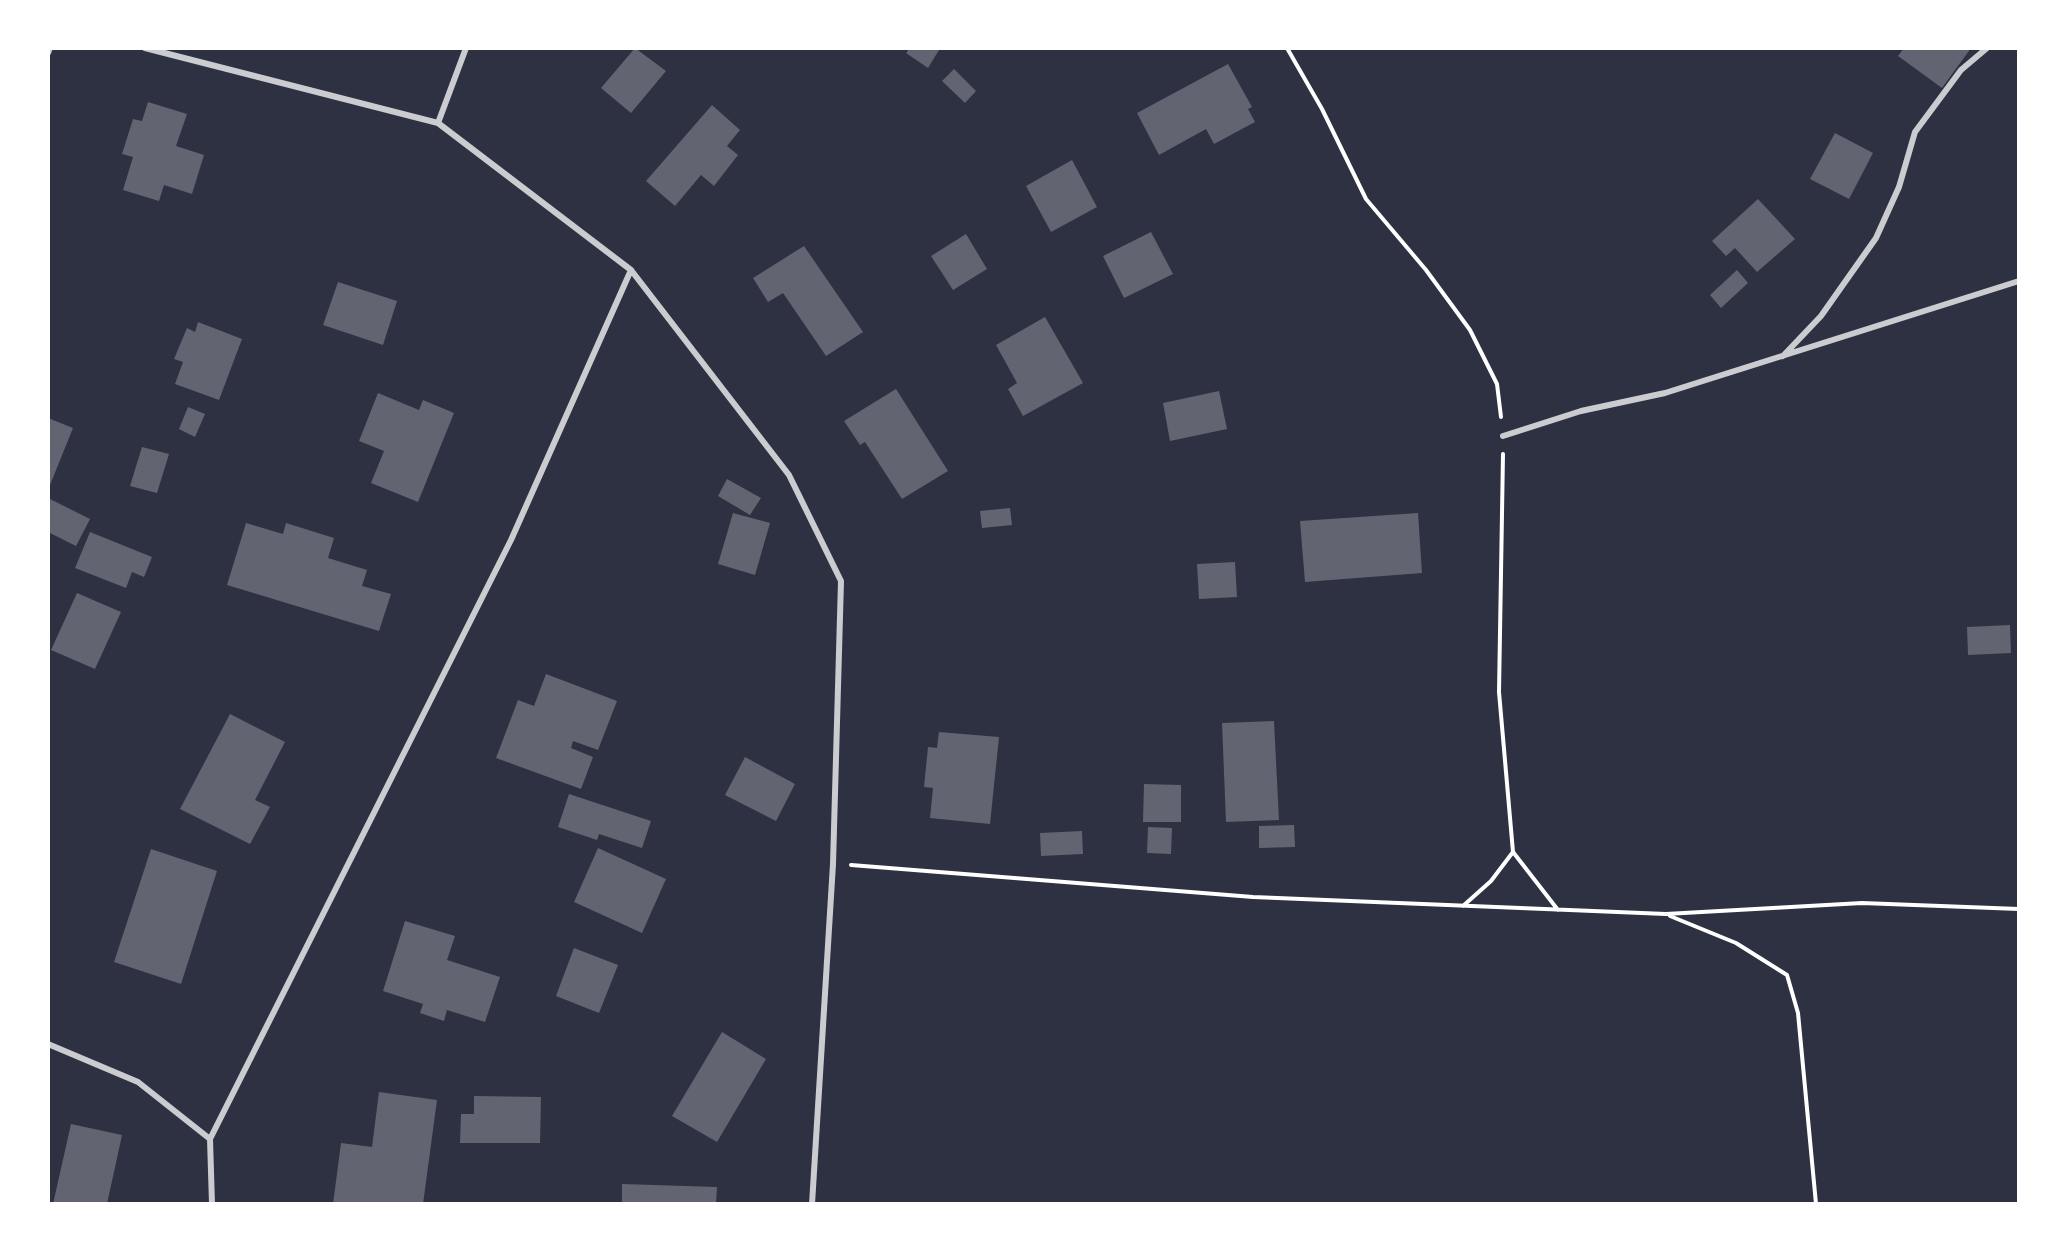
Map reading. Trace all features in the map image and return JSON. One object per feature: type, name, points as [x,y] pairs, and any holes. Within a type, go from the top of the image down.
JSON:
[{"type":"street","points":[[48,53],[50,48]]},
{"type":"street","points":[[145,48],[438,123],[630,270],[789,475],[841,581],[832,864],[812,1204]]},
{"type":"street","points":[[438,123],[466,48]]},
{"type":"street","points":[[1783,357],[1821,316],[1876,238],[1899,187],[1915,132],[1960,70],[1987,48]]},
{"type":"street","points":[[212,1204],[210,1139],[511,540],[630,270]]},
{"type":"street","points":[[1503,436],[1581,411],[1665,393],[2019,281]]},
{"type":"street","points":[[48,1044],[138,1082],[210,1139]]},
{"type":"path","points":[[1287,48],[1322,109],[1366,199],[1426,270],[1470,330],[1497,384],[1503,436],[1499,692],[1513,852],[1558,910]]},
{"type":"path","points":[[1463,906],[1491,881],[1513,852]]},
{"type":"path","points":[[832,864],[1253,897],[1558,910],[1666,914],[1862,903],[2019,909]]},
{"type":"path","points":[[1666,914],[1736,944],[1787,975],[1798,1013],[1816,1204]]},
{"type":"building","points":[[635,48],[666,71],[631,113],[601,88]]},
{"type":"building","points":[[910,48],[939,50],[928,68],[906,53]]},
{"type":"building","points":[[1904,48],[1971,48],[1942,88],[1898,56]]},
{"type":"building","points":[[1228,64],[1252,107],[1248,109],[1255,122],[1214,144],[1206,129],[1159,155],[1137,113]]},
{"type":"building","points":[[954,69],[976,91],[965,103],[942,81]]},
{"type":"building","points":[[148,102],[187,114],[176,146],[204,155],[192,194],[164,185],[159,201],[123,190],[133,157],[122,154],[133,119],[142,121]]},
{"type":"building","points":[[712,105],[740,130],[727,146],[738,155],[714,186],[701,175],[675,206],[646,181]]},
{"type":"building","points":[[1835,133],[1873,153],[1849,199],[1810,179]]},
{"type":"building","points":[[1072,160],[1097,207],[1051,232],[1026,186]]},
{"type":"building","points":[[1758,199],[1795,239],[1757,272],[1735,248],[1726,256],[1712,241]]},
{"type":"building","points":[[1151,232],[1173,274],[1124,298],[1103,256]]},
{"type":"building","points":[[966,234],[987,269],[953,290],[931,256]]},
{"type":"building","points":[[804,246],[863,332],[826,356],[783,293],[768,302],[753,278]]},
{"type":"building","points":[[1737,270],[1748,283],[1721,308],[1710,295]]},
{"type":"building","points":[[338,282],[397,301],[383,345],[323,325]]},
{"type":"building","points":[[1045,317],[1083,383],[1023,416],[1008,389],[1017,383],[996,345]]},
{"type":"building","points":[[198,322],[242,339],[219,400],[175,384],[183,362],[174,359],[187,328],[195,332]]},
{"type":"building","points":[[896,389],[948,471],[902,499],[865,442],[860,445],[844,421]]},
{"type":"building","points":[[1219,391],[1227,429],[1170,441],[1163,403]]},
{"type":"building","points":[[378,393],[419,410],[423,400],[454,413],[418,502],[371,483],[384,451],[359,441]]},
{"type":"building","points":[[188,407],[205,414],[195,437],[179,429]]},
{"type":"building","points":[[48,418],[73,428],[50,485],[48,484]]},
{"type":"building","points":[[142,447],[169,454],[157,493],[130,486]]},
{"type":"building","points":[[727,479],[761,498],[750,515],[718,496]]},
{"type":"building","points":[[48,498],[90,519],[76,546],[48,532]]},
{"type":"building","points":[[1010,508],[1012,525],[982,528],[980,511]]},
{"type":"building","points":[[733,513],[770,523],[755,575],[718,564]]},
{"type":"building","points":[[1418,513],[1422,573],[1305,582],[1300,521]]},
{"type":"building","points":[[246,523],[283,534],[286,523],[334,538],[328,558],[367,570],[362,586],[391,594],[379,631],[227,585]]},
{"type":"building","points":[[90,532],[152,557],[144,577],[132,572],[126,588],[75,568]]},
{"type":"building","points":[[1235,562],[1237,597],[1199,599],[1197,564]]},
{"type":"building","points":[[77,593],[121,612],[95,669],[51,650]]},
{"type":"building","points":[[2010,625],[2011,653],[1968,655],[1967,627]]},
{"type":"building","points":[[546,674],[617,701],[598,750],[573,741],[571,748],[593,757],[581,789],[496,758],[518,700],[534,706]]},
{"type":"building","points":[[230,714],[285,742],[255,800],[270,807],[250,844],[180,809]]},
{"type":"building","points":[[1274,721],[1279,820],[1226,822],[1222,723]]},
{"type":"building","points":[[939,732],[999,737],[990,824],[930,818],[933,788],[924,787],[928,747],[937,748]]},
{"type":"building","points":[[745,757],[795,784],[776,821],[725,795]]},
{"type":"building","points":[[1144,784],[1181,785],[1181,822],[1143,822]]},
{"type":"building","points":[[569,794],[651,821],[642,848],[599,834],[597,840],[558,827]]},
{"type":"building","points":[[1294,825],[1295,847],[1259,848],[1259,826]]},
{"type":"building","points":[[1148,827],[1172,828],[1171,854],[1147,853]]},
{"type":"building","points":[[1082,831],[1083,854],[1041,856],[1040,833]]},
{"type":"building","points":[[598,848],[666,879],[642,933],[574,902]]},
{"type":"building","points":[[151,849],[217,871],[181,984],[114,962]]},
{"type":"building","points":[[405,921],[455,936],[447,960],[500,977],[485,1022],[447,1010],[444,1021],[420,1013],[423,1004],[383,991]]},
{"type":"building","points":[[574,948],[618,965],[599,1013],[556,996]]},
{"type":"building","points":[[722,1032],[766,1059],[717,1142],[672,1116]]},
{"type":"building","points":[[379,1092],[437,1100],[423,1204],[333,1204],[341,1143],[372,1147]]},
{"type":"building","points":[[474,1096],[541,1097],[540,1143],[460,1143],[461,1114],[474,1114]]},
{"type":"building","points":[[71,1124],[122,1135],[107,1204],[53,1204]]},
{"type":"building","points":[[622,1184],[717,1187],[716,1204],[622,1204]]}]
